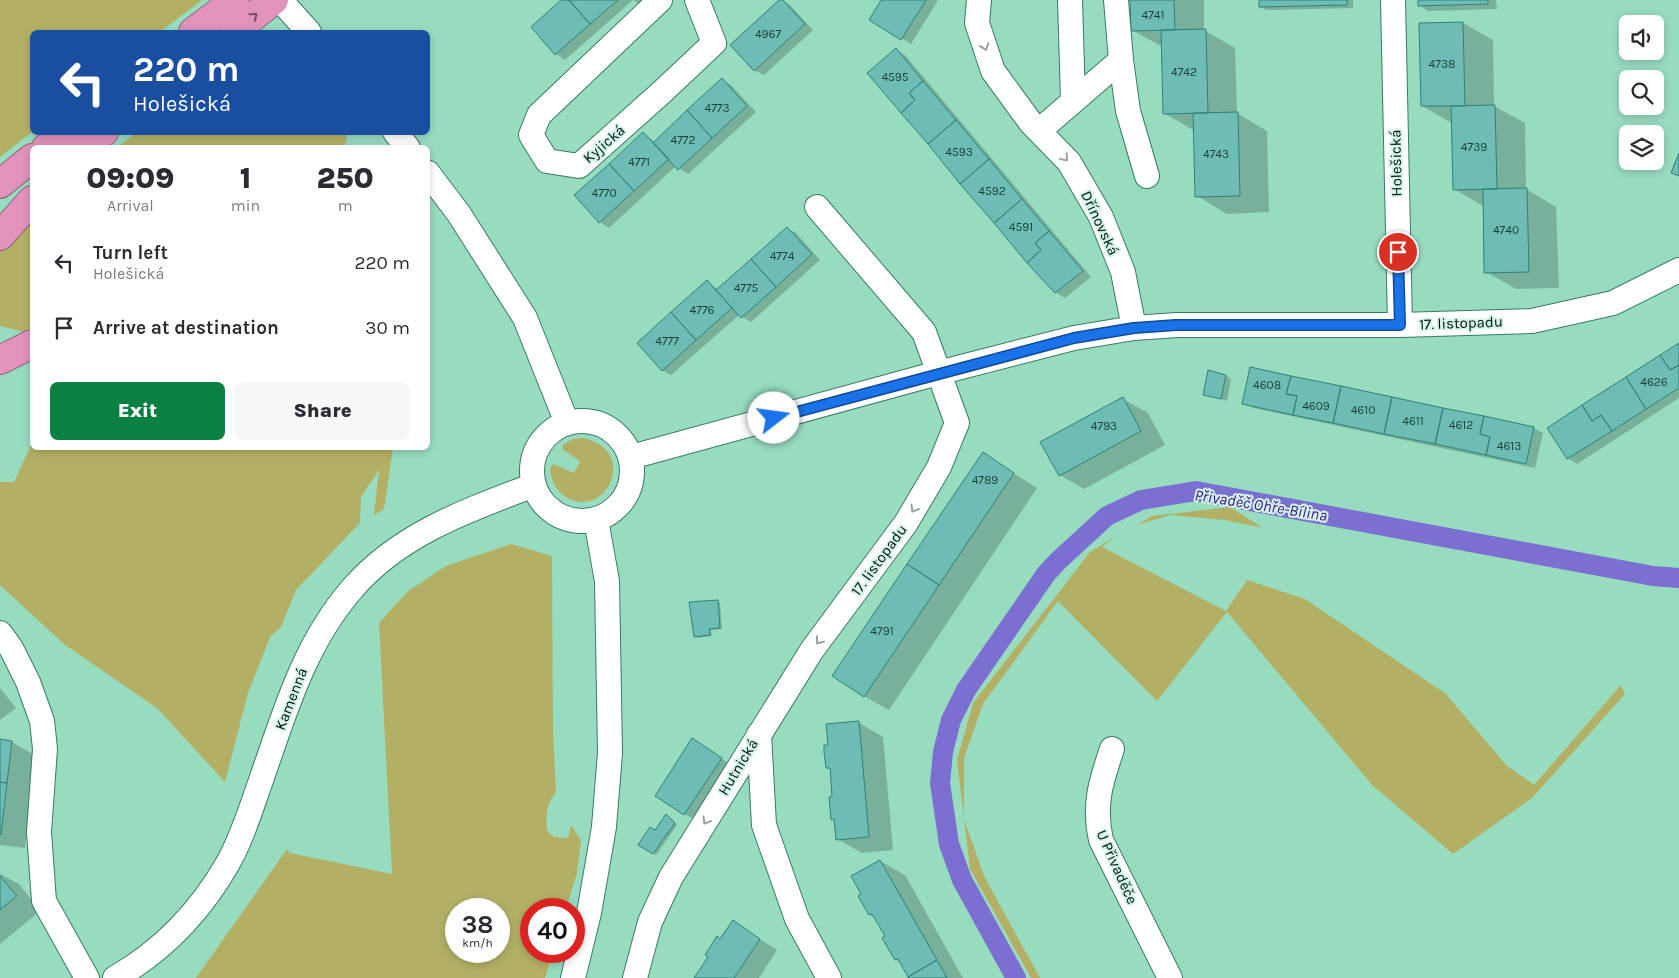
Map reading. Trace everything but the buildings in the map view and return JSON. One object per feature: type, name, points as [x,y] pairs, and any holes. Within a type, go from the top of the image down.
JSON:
[{"type":"highway","points":[[213,28],[235,0]]},
{"type":"highway","points":[[213,28],[274,0]]},
{"type":"highway","points":[[50,145],[61,135]]},
{"type":"highway","points":[[89,145],[100,135]]},
{"type":"highway","points":[[0,214],[16,176]]},
{"type":"highway","points":[[0,236],[30,202]]},
{"type":"street","points":[[280,0],[307,30]]},
{"type":"street","name":"Kyjická","points":[[660,0],[539,115],[531,135],[547,161],[579,166],[714,43],[697,0]]},
{"type":"street","name":"Dřínovská","points":[[979,0],[977,23],[994,71],[1040,130],[1069,162],[1101,217],[1123,272],[1134,328]]},
{"type":"street","points":[[1070,0],[1073,101]]},
{"type":"street","points":[[1116,0],[1128,111],[1147,176]]},
{"type":"street","name":"Holešická","points":[[1393,0],[1400,325]]},
{"type":"street","points":[[1040,130],[1121,60]]},
{"type":"street","points":[[397,135],[406,145]]},
{"type":"street","points":[[430,176],[459,214],[525,318],[567,423]]},
{"type":"street","points":[[817,206],[924,332],[938,373]]},
{"type":"street","name":"17. listopadu","points":[[631,457],[1074,338],[1134,328],[1186,324],[1400,325],[1532,321],[1613,303],[1679,270]]},
{"type":"street","name":"17. listopadu","points":[[758,734],[812,650],[906,523],[939,467],[957,423],[938,373]]},
{"type":"street","points":[[591,422],[613,431],[624,443],[631,457],[633,473],[630,488],[622,502],[610,513],[596,520],[580,522],[564,518],[551,511],[540,499],[534,485],[533,462],[542,441],[554,430],[567,423],[591,422]]},
{"type":"street","name":"Kamenná","points":[[115,978],[142,962],[172,938],[202,903],[228,862],[245,826],[287,704],[304,664],[325,623],[352,588],[385,558],[425,530],[469,510],[534,485]]},
{"type":"street","points":[[573,978],[589,913],[599,856],[610,753],[607,581],[596,520]]},
{"type":"street","points":[[0,634],[11,648],[28,682],[42,721],[45,749],[39,832],[44,902],[87,978]]},
{"type":"street","name":"Hutnická","points":[[635,978],[650,922],[671,877],[758,734]]},
{"type":"street","name":"Hutnická","points":[[758,734],[764,825],[797,919],[829,978]]},
{"type":"street","name":"U Přivaděče","points":[[1112,749],[1097,797],[1097,824],[1101,840],[1170,978]]},
{"type":"shaded area","points":[[0,0],[202,0],[163,30],[30,30],[30,134],[0,157]]},
{"type":"shaded area","points":[[133,135],[347,135],[344,145],[120,145]]},
{"type":"shaded area","points":[[30,220],[30,332],[28,333],[0,326],[0,249]]},
{"type":"shaded area","points":[[583,438],[600,445],[610,456],[613,468],[611,481],[604,492],[594,500],[581,502],[566,497],[556,488],[551,477],[550,468],[553,464],[574,473],[580,461],[562,449],[563,445],[573,439]]},
{"type":"shaded area","points":[[30,447],[30,450],[393,450],[384,509],[374,515],[379,470],[361,497],[360,523],[296,590],[281,627],[270,637],[248,693],[225,782],[157,708],[65,645],[0,585],[0,482],[14,482]]},
{"type":"shaded area","points":[[1230,507],[1263,528],[1225,520],[1170,515],[1137,525],[1152,516]]},
{"type":"shaded area","points":[[1116,536],[1102,547],[1226,611],[1247,580],[1305,599],[1446,694],[1506,765],[1534,785],[1621,685],[1625,694],[1532,798],[1453,854],[1372,785],[1227,612],[1157,701],[1058,601],[983,704],[964,758],[964,819],[957,760],[973,703],[1090,552]]},
{"type":"shaded area","points":[[511,544],[552,556],[553,729],[556,792],[547,810],[547,831],[554,837],[568,838],[571,825],[581,840],[577,873],[569,898],[520,898],[520,963],[549,963],[545,978],[196,978],[287,849],[290,853],[392,874],[379,623],[407,592],[446,566]]},
{"type":"shaded area","points":[[964,819],[984,876],[1040,978],[1031,978],[970,869]]},
{"type":"waterway","name":"Přivaděč Ohře-Bílina","points":[[1016,978],[962,880],[949,844],[940,783],[943,752],[951,720],[966,690],[1046,574],[1107,516],[1141,500],[1196,491],[1653,576],[1679,578]]},
{"type":"route","points":[[774,418],[1074,338],[1134,328],[1176,325],[1400,325],[1398,252]]}]
